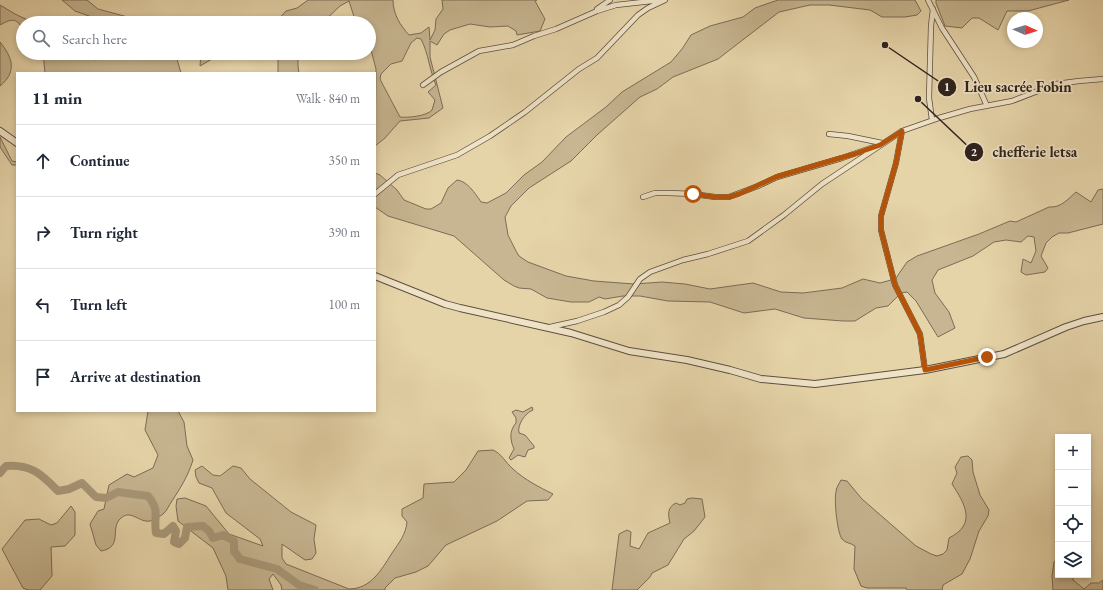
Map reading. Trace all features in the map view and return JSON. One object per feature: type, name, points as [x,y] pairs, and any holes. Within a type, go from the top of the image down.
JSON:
[{"type":"street","points":[[597,11],[610,0]]},
{"type":"street","points":[[423,85],[441,72],[479,51],[514,45],[597,11],[616,5],[661,0]]},
{"type":"street","points":[[376,193],[398,175],[457,155],[490,136],[525,112],[579,69],[597,58],[638,15],[648,8],[665,0]]},
{"type":"street","points":[[928,0],[950,42],[974,77],[987,106]]},
{"type":"street","points":[[932,9],[929,98],[932,120]]},
{"type":"street","points":[[547,328],[577,321],[604,312],[619,305],[628,297],[640,279],[650,272],[683,260],[748,241],[784,216],[822,184],[902,131],[932,120],[1012,101],[1056,84],[1103,79]]},
{"type":"street","points":[[0,131],[16,142]]},
{"type":"street","points":[[902,131],[896,163],[881,216],[881,230],[895,285],[920,334],[925,370]]},
{"type":"street","points":[[829,134],[848,136],[881,144]]},
{"type":"street","points":[[642,197],[655,193],[669,193],[729,197],[758,186],[776,177],[848,156],[881,144]]},
{"type":"street","points":[[376,276],[445,304],[585,337],[629,351],[687,360],[761,379],[816,384],[925,370],[1004,354],[1066,327],[1103,317]]},
{"type":"shaded area","points":[[62,0],[87,0],[98,9],[124,16],[89,16],[75,11]]},
{"type":"shaded area","points":[[308,0],[393,0],[394,10],[398,19],[409,35],[421,33],[429,27],[430,40],[435,30],[436,19],[443,9],[442,0],[537,0],[535,1],[545,19],[540,31],[517,35],[516,31],[508,26],[490,27],[470,24],[450,30],[444,34],[437,45],[430,41],[430,57],[443,108],[429,118],[400,121],[385,138],[376,145],[376,69],[374,60],[376,60],[376,16],[354,16],[349,1],[340,6],[329,16],[281,16],[286,11],[297,8]],"holes":[[[417,38],[421,39],[436,85],[428,92],[435,100],[432,110],[422,115],[400,117],[380,79],[381,74],[391,64],[402,61],[411,43]]]},
{"type":"shaded area","points":[[778,0],[915,0],[921,11],[917,15],[905,17],[882,17],[870,10],[829,5],[810,5],[779,12],[718,59],[673,77],[657,89],[640,97],[597,135],[571,161],[529,188],[511,206],[505,217],[508,235],[519,256],[528,262],[566,276],[594,281],[634,284],[662,282],[685,284],[710,289],[753,283],[781,292],[803,293],[842,288],[863,279],[880,283],[891,280],[896,278],[907,262],[917,256],[979,234],[1010,221],[1016,222],[1049,207],[1057,206],[1076,192],[1091,202],[1098,190],[1103,189],[1103,224],[1068,233],[1059,233],[1052,237],[1046,243],[1041,256],[1048,268],[1045,272],[1026,275],[1021,272],[1023,259],[1031,263],[1036,251],[1034,237],[1028,236],[1021,242],[1006,240],[994,242],[973,256],[938,270],[932,280],[935,293],[949,312],[955,328],[938,337],[916,301],[907,292],[901,293],[888,306],[876,308],[855,321],[804,318],[775,309],[744,313],[710,302],[668,301],[640,296],[623,296],[605,299],[599,297],[589,302],[571,302],[547,298],[531,289],[519,288],[504,280],[454,236],[388,216],[376,208],[376,173],[380,175],[397,190],[404,200],[426,209],[431,209],[441,203],[448,188],[457,180],[467,185],[481,202],[487,203],[506,193],[524,175],[542,162],[566,137],[606,107],[622,92],[671,62],[691,35],[710,26],[743,17],[755,8]]},
{"type":"shaded area","points":[[936,0],[1069,0],[1028,11],[1007,11],[998,30],[979,18],[972,18],[962,28],[945,26]]},
{"type":"shaded area","points":[[0,5],[19,16],[16,16],[16,21],[10,20],[0,25]]},
{"type":"shaded area","points":[[0,42],[10,59],[11,70],[5,81],[0,86]]},
{"type":"shaded area","points":[[44,60],[177,60],[181,72],[45,72]]},
{"type":"shaded area","points":[[200,60],[210,60],[200,66]]},
{"type":"shaded area","points":[[278,60],[298,60],[299,72],[278,72]]},
{"type":"shaded area","points":[[0,137],[12,161],[16,162],[16,165],[12,165],[0,147]]},
{"type":"shaded area","points":[[532,407],[533,410],[527,414],[519,426],[519,433],[525,435],[534,448],[528,450],[525,457],[518,455],[511,460],[509,458],[514,449],[511,439],[511,432],[516,423],[516,418],[512,412],[516,410],[523,412]]},
{"type":"shaded area","points":[[148,412],[179,412],[184,422],[187,446],[193,460],[189,471],[164,513],[150,521],[128,515],[121,518],[116,527],[112,546],[101,551],[96,545],[90,524],[98,511],[104,509],[109,485],[127,474],[134,477],[153,468],[158,455],[145,430]]},
{"type":"shaded area","points":[[493,450],[522,477],[553,494],[548,500],[527,501],[497,521],[446,545],[428,566],[416,572],[395,578],[385,588],[385,590],[282,590],[281,585],[273,574],[269,579],[273,590],[228,590],[226,576],[213,548],[178,521],[176,506],[177,499],[185,498],[206,506],[229,534],[263,546],[260,539],[226,513],[212,488],[199,483],[195,470],[202,466],[213,475],[220,476],[233,466],[241,468],[250,479],[291,512],[316,525],[314,539],[316,553],[312,559],[305,560],[282,544],[282,558],[286,564],[349,589],[357,588],[364,586],[375,577],[400,542],[407,522],[402,516],[402,509],[423,498],[424,484],[454,482],[466,470],[478,451]]},
{"type":"shaded area","points":[[968,456],[972,460],[973,472],[980,495],[989,510],[988,516],[979,531],[970,559],[962,574],[943,585],[942,590],[907,590],[906,588],[867,588],[861,586],[854,569],[855,546],[842,539],[837,523],[835,496],[836,489],[841,480],[847,481],[862,499],[916,546],[937,556],[943,554],[947,550],[949,538],[958,532],[966,520],[964,506],[952,484],[957,473],[955,467],[961,457]]},
{"type":"shaded area","points":[[687,499],[702,499],[705,517],[694,531],[684,539],[668,565],[652,573],[637,590],[612,590],[619,534],[627,530],[631,532],[630,546],[639,549],[648,533],[670,523],[669,514],[673,505],[676,503],[680,505],[685,503]]},
{"type":"shaded area","points":[[71,506],[75,512],[75,535],[65,546],[51,547],[52,576],[40,590],[28,590],[23,588],[2,549],[25,520],[39,519],[51,525],[57,523]]},
{"type":"shaded area","points":[[1054,562],[1055,578],[1073,578],[1073,580],[1084,589],[1091,583],[1099,583],[1103,580],[1103,590],[1053,590],[1052,576]]},
{"type":"waterway","points":[[0,473],[6,466],[23,467],[36,472],[58,491],[69,489],[82,483],[96,497],[106,498],[118,492],[148,496],[152,501],[156,514],[156,533],[164,534],[173,526],[176,531],[174,542],[179,544],[185,538],[187,527],[203,526],[209,531],[213,538],[223,535],[234,541],[234,551],[240,559],[277,569],[299,585],[315,590]]},
{"type":"place","name":"Lieu sacrée Fobin","points":[[885,45]]},
{"type":"place","name":"chefferie letsa","points":[[918,99]]},
{"type":"route","points":[[693,194],[715,197],[729,197],[739,194],[776,177],[880,145],[902,131],[896,163],[880,223],[895,285],[920,334],[925,370],[987,357]]}]
